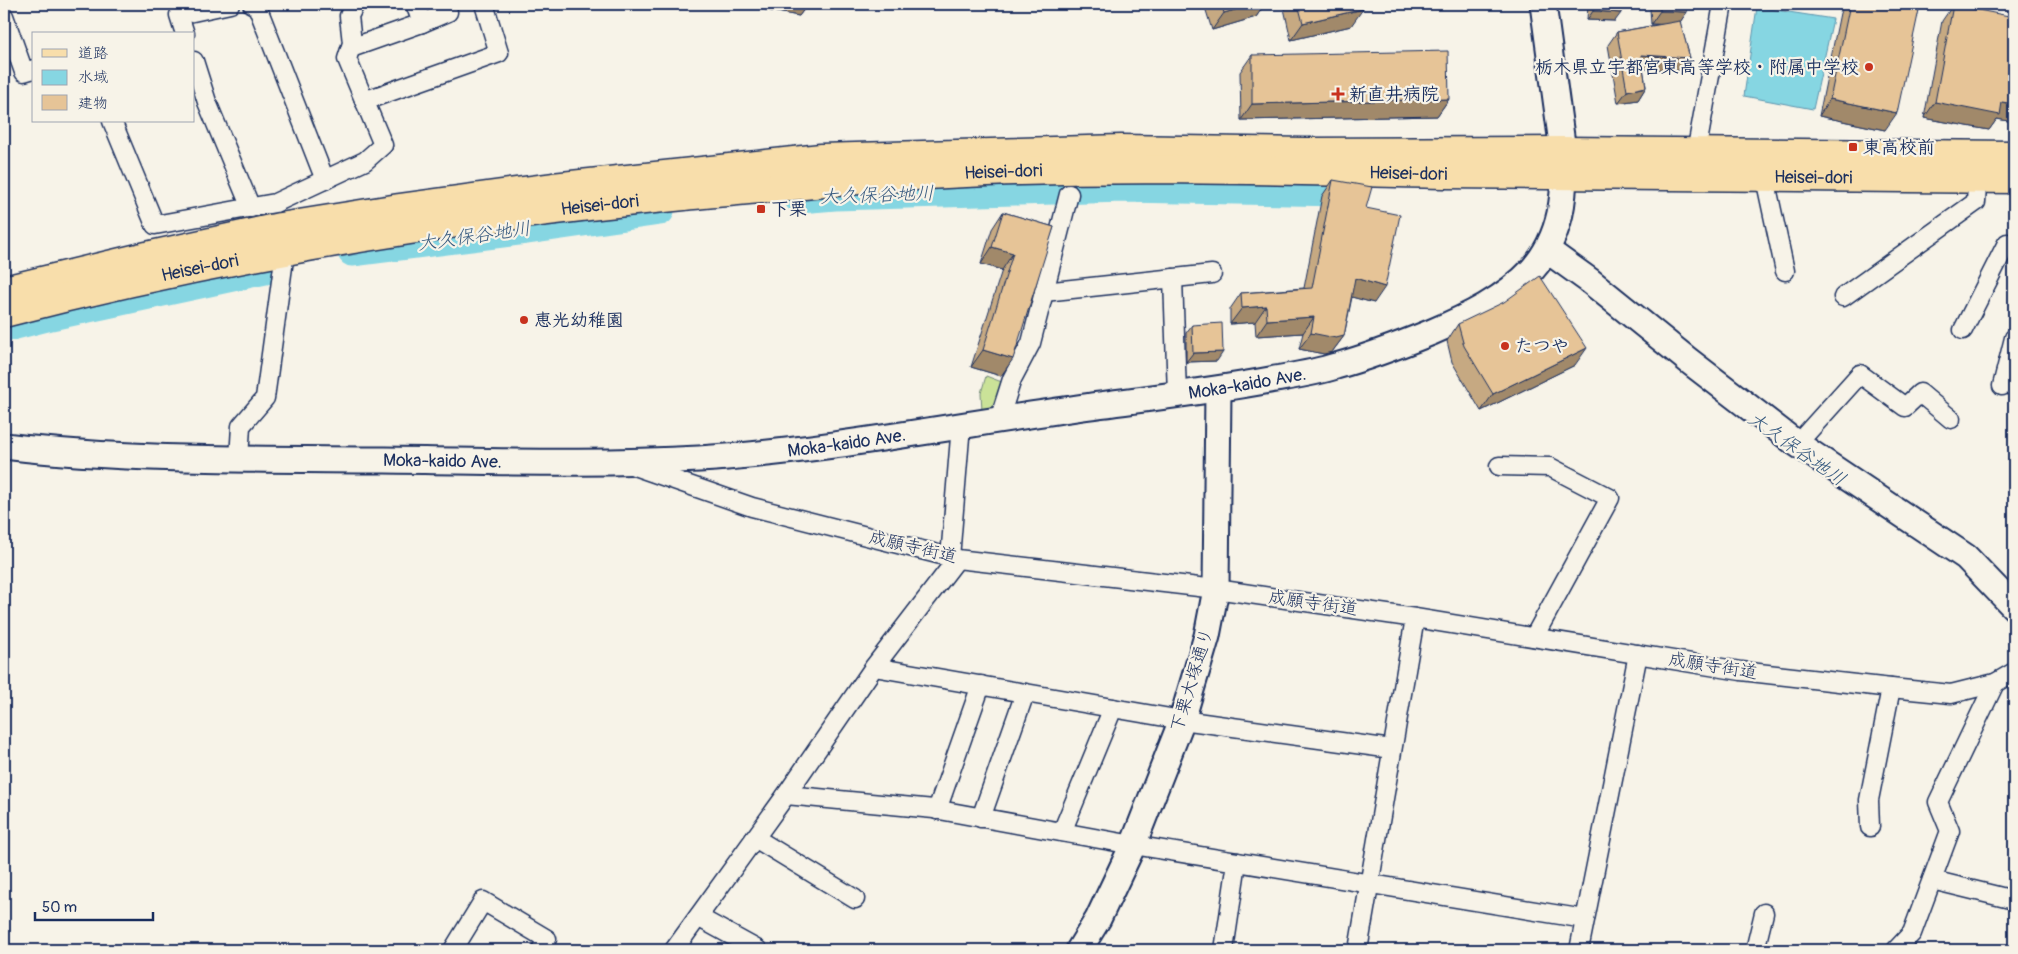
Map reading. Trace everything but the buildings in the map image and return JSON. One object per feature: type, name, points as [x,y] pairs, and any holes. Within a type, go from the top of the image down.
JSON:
[{"type":"main road","name":"Heisei-dori","points":[[4,290],[146,256],[280,227],[373,235],[600,203],[825,182],[989,172],[1564,163],[1696,152],[1978,167],[2014,179]]},
{"type":"main road","name":"Heisei-dori","points":[[1564,163],[1765,178],[1978,167],[2014,156]]},
{"type":"main road","name":"Heisei-dori","points":[[4,313],[142,280],[280,227]]},
{"type":"street","points":[[184,32],[179,15],[230,4]]},
{"type":"street","points":[[252,4],[257,6],[325,180]]},
{"type":"street","points":[[239,459],[241,426],[265,398],[280,227],[325,180],[365,161],[383,145],[347,59],[352,43],[349,16],[355,4]]},
{"type":"street","points":[[415,4],[422,23]]},
{"type":"street","points":[[351,48],[448,12],[446,4]]},
{"type":"street","points":[[364,101],[498,53],[484,4]]},
{"type":"street","name":"Moka-kaido Ave.","points":[[4,446],[57,452],[239,459],[698,459],[797,449],[1218,390],[1334,367],[1373,355],[1446,326],[1486,306],[1512,288],[1531,271],[1547,250],[1561,214],[1564,196],[1564,163],[1543,4]]},
{"type":"street","points":[[1696,152],[1723,4]]},
{"type":"street","points":[[4,16],[24,72],[32,70]]},
{"type":"street","points":[[195,65],[207,102],[251,208],[280,227]]},
{"type":"street","points":[[112,122],[155,225],[251,208]]},
{"type":"street","points":[[1843,297],[1976,202],[1978,167]]},
{"type":"street","points":[[1765,178],[1785,271]]},
{"type":"street","points":[[999,420],[1012,379],[1030,343],[1069,194]]},
{"type":"street","points":[[1963,330],[2006,244],[2014,247]]},
{"type":"street","points":[[1547,250],[1590,281],[1689,361],[1797,444],[1966,557],[2014,607]]},
{"type":"street","points":[[1044,292],[1212,274]]},
{"type":"street","points":[[1173,278],[1177,395]]},
{"type":"street","points":[[2002,386],[2014,338]]},
{"type":"street","points":[[1797,444],[1860,374],[1905,407],[1920,393],[1951,419]]},
{"type":"street","name":"下栗大塚通り","points":[[1080,950],[1098,919],[1133,845],[1182,720],[1207,636],[1216,589],[1218,390]]},
{"type":"street","points":[[674,950],[786,795],[874,667],[954,558],[961,425]]},
{"type":"street","name":"成願寺街道","points":[[619,460],[752,507],[954,558],[1216,589],[1414,618],[1741,671],[1891,688],[1951,694],[1995,684],[2014,672]]},
{"type":"street","points":[[1499,466],[1550,467],[1610,498],[1534,638]]},
{"type":"street","points":[[1358,950],[1414,618]]},
{"type":"street","points":[[1579,950],[1638,654]]},
{"type":"street","points":[[874,667],[1182,720],[1392,749]]},
{"type":"street","points":[[1896,950],[1912,933],[1950,831],[1938,802],[1995,684]]},
{"type":"street","points":[[937,810],[981,686]]},
{"type":"street","points":[[1870,828],[1869,800],[1891,688]]},
{"type":"street","points":[[981,818],[1025,693]]},
{"type":"street","points":[[1062,832],[1113,708]]},
{"type":"street","points":[[786,795],[937,810],[1133,845],[1585,919]]},
{"type":"street","points":[[755,838],[855,899]]},
{"type":"street","points":[[1224,950],[1237,862]]},
{"type":"street","points":[[1932,880],[2014,900]]},
{"type":"street","points":[[453,950],[483,901],[547,940],[541,950]]},
{"type":"street","points":[[1755,950],[1764,912]]},
{"type":"street","points":[[698,917],[758,950]]},
{"type":"green space","points":[[986,376],[1007,384],[999,409],[982,411],[981,393]]},
{"type":"water","points":[[1757,7],[1833,19],[1813,109],[1744,96]]},
{"type":"waterway","name":"大久保谷地川","points":[[799,199],[835,196],[1124,188],[1341,192]]},
{"type":"waterway","name":"大久保谷地川","points":[[352,252],[660,211]]},
{"type":"waterway","name":"大久保谷地川","points":[[4,328],[51,316],[270,269]]},
{"type":"place","name":"栃木県立宇都宮東高等学校・附属中学校","points":[[1869,67]]},
{"type":"place","name":"新直井病院","points":[[1338,94]]},
{"type":"place","name":"東高校前","points":[[1853,147]]},
{"type":"place","name":"下栗","points":[[761,209]]},
{"type":"place","name":"恵光幼稚園","points":[[524,320]]},
{"type":"place","name":"たつや","points":[[1505,346]]}]
